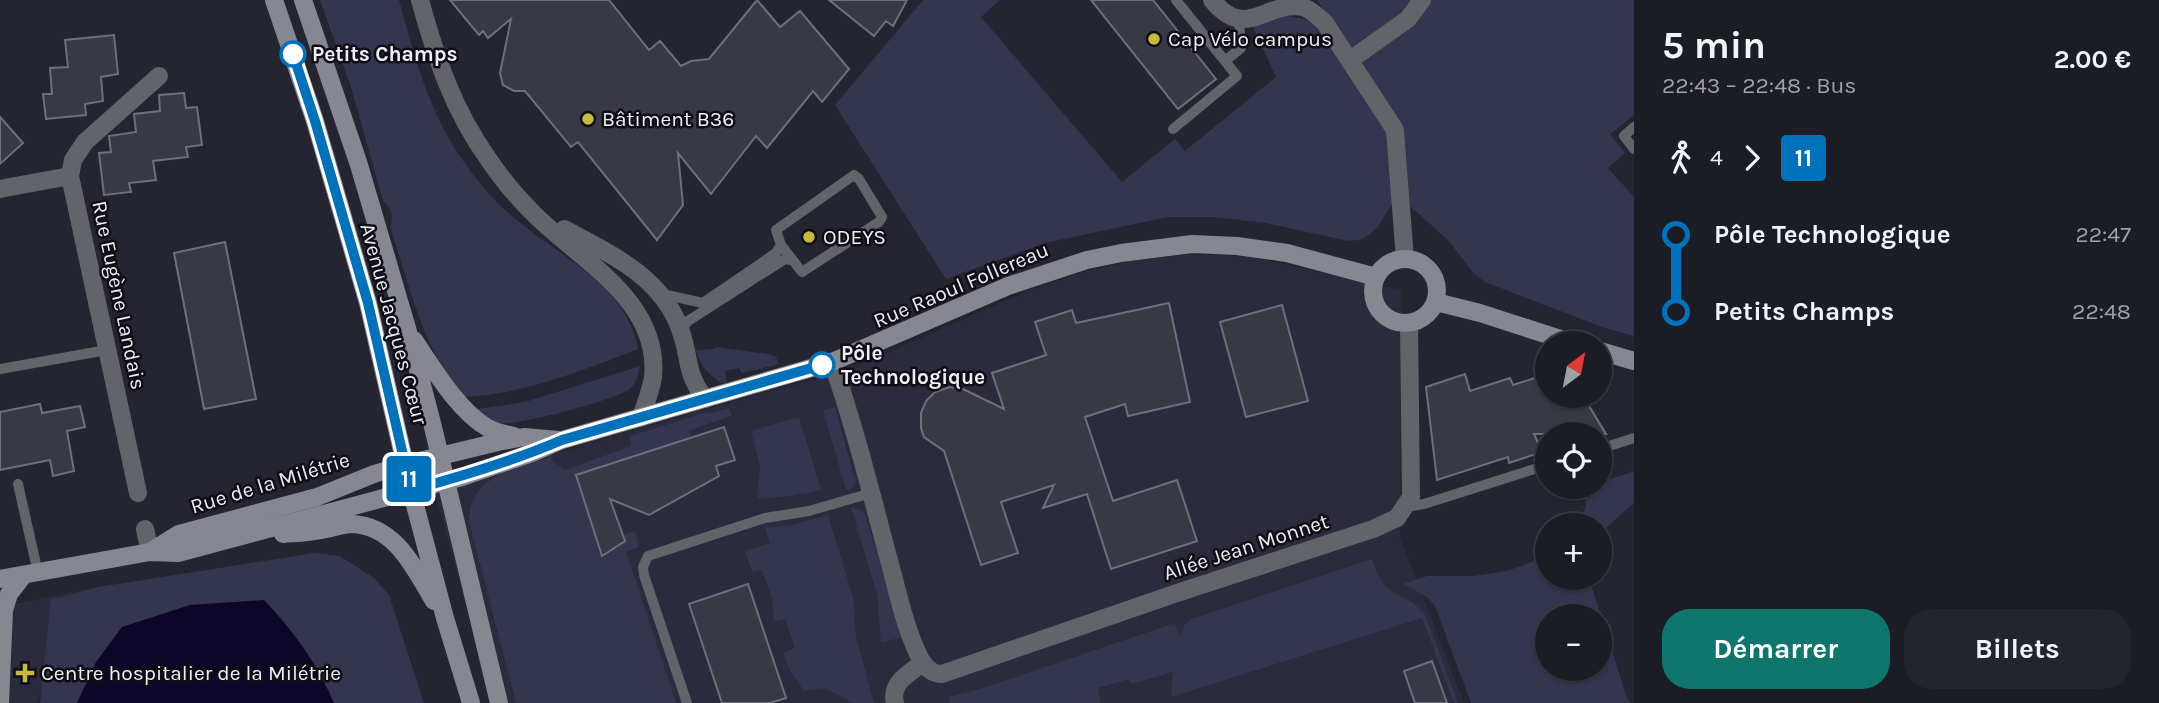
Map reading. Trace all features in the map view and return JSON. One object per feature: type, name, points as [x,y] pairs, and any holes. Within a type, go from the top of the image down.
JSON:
[{"type":"street","name":"Avenue Jacques Cœur","points":[[274,0],[315,121],[364,290],[411,490],[471,703]]},
{"type":"street","name":"Avenue Jacques Cœur","points":[[303,0],[359,165],[407,328],[499,703]]},
{"type":"street","points":[[420,0],[440,69],[460,114],[489,160],[533,213],[608,278],[622,293],[645,327],[652,352],[653,375],[651,390],[641,418]]},
{"type":"street","points":[[1212,0],[1229,17],[1239,19],[1278,7],[1300,6],[1325,23],[1395,130],[1405,259]]},
{"type":"street","points":[[1350,60],[1408,19],[1422,0]]},
{"type":"street","points":[[0,189],[70,176],[73,160],[85,142],[159,76]]},
{"type":"street","name":"Rue Eugène Landais","points":[[70,176],[138,493]]},
{"type":"street","points":[[533,213],[632,268],[652,284],[675,317],[681,331],[689,374],[705,399]]},
{"type":"street","name":"Rue Raoul Follereau","points":[[411,490],[532,453],[562,440],[832,362],[1046,272],[1087,260],[1155,247],[1192,244],[1237,246],[1287,253],[1376,277]]},
{"type":"street","points":[[1405,259],[1422,263],[1430,270],[1437,285],[1436,302],[1426,317],[1409,324],[1401,324],[1387,318],[1377,308],[1373,293],[1376,277],[1390,263],[1405,259]]},
{"type":"street","points":[[1436,302],[1536,331]]},
{"type":"street","points":[[1406,506],[1410,497],[1409,324]]},
{"type":"street","points":[[407,328],[445,384],[476,420],[497,433],[562,440]]},
{"type":"street","points":[[1612,355],[1634,361]]},
{"type":"street","points":[[832,362],[903,610],[923,663],[897,685],[894,692],[895,703]]},
{"type":"street","name":"Rue de la Milétrie","points":[[150,552],[179,534],[317,496],[374,474],[438,456],[524,437]]},
{"type":"street","name":"Rue de la Milétrie","points":[[0,579],[150,552],[178,553],[411,490]]},
{"type":"street","name":"Allée Jean Monnet","points":[[923,663],[937,674],[960,669],[1177,593],[1373,529],[1392,521],[1406,506]]},
{"type":"street","points":[[241,537],[318,531],[350,524],[373,527],[395,542],[405,554],[445,618]]},
{"type":"street","points":[[145,528],[150,552]]},
{"type":"street","points":[[0,703],[4,610],[9,594],[31,574]]},
{"type":"lane","points":[[1173,129],[1237,76],[1176,0]]},
{"type":"lane","points":[[1225,61],[1241,48],[1239,19]]},
{"type":"lane","points":[[1634,127],[1623,136],[1634,149]]},
{"type":"lane","points":[[854,175],[882,217],[806,271],[798,270],[791,260],[776,234],[779,226],[854,175]]},
{"type":"lane","points":[[660,294],[703,303],[776,253],[781,245]]},
{"type":"lane","points":[[681,331],[688,321],[785,259],[791,260]]},
{"type":"lane","points":[[0,369],[107,350]]},
{"type":"lane","points":[[1612,445],[1634,438]]},
{"type":"lane","points":[[1406,506],[1424,504],[1535,469]]},
{"type":"lane","points":[[18,484],[31,574]]},
{"type":"lane","points":[[687,703],[645,575],[643,566],[648,556],[765,518],[809,511],[871,492]]},
{"type":"shaded area","points":[[320,0],[399,0],[433,107],[467,166],[511,215],[607,291],[621,308],[638,349],[532,386],[465,397],[438,359],[419,316],[390,226],[391,212],[383,201],[351,87]]},
{"type":"shaded area","points":[[923,0],[1000,0],[981,17],[1122,182],[1175,139],[1185,151],[1276,77],[1252,25],[1281,15],[1305,19],[1322,33],[1388,135],[1393,203],[1377,228],[1359,240],[1348,241],[1266,223],[1213,217],[1168,217],[1045,243],[946,279],[835,105]]},
{"type":"shaded area","points":[[1317,0],[1634,0],[1634,115],[1610,134],[1625,153],[1608,168],[1634,197],[1634,336],[1602,327],[1485,282],[1474,274],[1449,241],[1410,206],[1404,128]]},
{"type":"shaded area","points":[[1193,254],[1252,257],[1401,290],[1400,538],[1464,703],[494,703],[435,494],[522,463],[811,381],[861,364],[1030,290],[1083,272],[1133,261]]},
{"type":"shaded area","points":[[716,347],[768,354],[776,357],[779,364],[742,373],[739,368],[725,371],[727,383],[721,383],[705,369],[696,350]]},
{"type":"shaded area","points":[[640,366],[637,379],[628,390],[561,412],[519,421],[492,423],[477,409],[525,402]]},
{"type":"shaded area","points":[[835,407],[856,483],[846,490],[823,410]]},
{"type":"shaded area","points":[[729,408],[732,416],[689,430],[691,438],[576,476],[601,556],[624,542],[622,535],[635,531],[639,547],[626,552],[676,703],[516,703],[469,521],[471,506],[477,493],[497,476],[523,465],[551,457],[565,470],[631,446],[630,436],[707,412],[709,414]]},
{"type":"shaded area","points":[[799,417],[821,490],[757,499],[760,467],[751,431]]},
{"type":"shaded area","points":[[1634,471],[1634,503],[1612,522],[1612,513],[1584,513],[1586,499],[1612,499],[1612,479]]},
{"type":"shaded area","points":[[851,507],[865,514],[902,637],[881,643],[877,595]]},
{"type":"shaded area","points":[[828,515],[853,597],[856,636],[874,703],[853,703],[825,688],[804,691],[790,671],[783,653],[795,648],[785,619],[774,621],[772,598],[762,570],[752,572],[745,551],[770,543],[765,528],[793,525]]},
{"type":"shaded area","points":[[314,553],[340,556],[374,578],[389,595],[424,703],[40,703],[51,600],[98,587]]},
{"type":"shaded area","points":[[1372,559],[1377,573],[1388,589],[1425,614],[1458,703],[1454,703],[1422,618],[1171,697],[1173,672],[1131,684],[1129,679],[1098,688],[1101,703],[950,703],[948,697],[980,689],[1175,623],[1180,637],[1185,624],[1192,619]]},
{"type":"shaded area","points":[[1535,560],[1535,590],[1593,590],[1597,604],[1535,604],[1535,681],[1612,681],[1612,651],[1631,703],[1471,703],[1435,606],[1427,597],[1403,584],[1427,576],[1473,576],[1507,571]]},
{"type":"shaded area","name":"Centre hospitalier de la Milétrie","points":[[98,587],[65,643],[36,703],[0,703],[0,607]]},
{"type":"shaded area","points":[[264,600],[304,649],[334,703],[77,703],[96,662],[122,627],[190,605]]},
{"type":"building","points":[[450,0],[609,0],[649,50],[660,41],[681,66],[691,61],[709,59],[757,0],[780,27],[800,11],[849,69],[822,102],[813,91],[767,148],[756,136],[711,194],[678,153],[683,205],[657,240],[578,142],[571,147],[525,91],[514,91],[503,85],[500,73],[511,19],[488,38],[483,31],[479,35]]},
{"type":"building","points":[[829,0],[907,0],[893,26],[886,21],[874,36]]},
{"type":"building","name":"Cap Vélo campus","points":[[1091,0],[1153,0],[1216,79],[1178,109]]},
{"type":"building","points":[[114,35],[118,74],[101,77],[103,101],[85,104],[86,115],[46,119],[43,94],[52,94],[50,68],[68,67],[65,40]]},
{"type":"building","points":[[184,93],[186,108],[197,107],[202,145],[186,147],[188,157],[153,161],[156,180],[129,183],[131,192],[104,195],[99,153],[111,152],[109,136],[136,132],[134,114],[160,111],[159,95]]},
{"type":"building","points":[[0,117],[23,143],[0,164]]},
{"type":"building","points":[[225,242],[256,399],[204,409],[174,253]]},
{"type":"building","points":[[1169,303],[1190,402],[1128,416],[1125,404],[1085,417],[1113,501],[1177,480],[1197,541],[1111,569],[1087,494],[1043,508],[1054,485],[1001,502],[1018,553],[981,565],[944,451],[924,437],[921,413],[926,401],[935,392],[950,387],[963,389],[1004,409],[992,373],[1046,355],[1035,322],[1072,310],[1076,323]]},
{"type":"building","points":[[1282,305],[1308,401],[1246,417],[1220,322]]},
{"type":"building","points":[[1465,374],[1470,391],[1510,378],[1513,385],[1535,378],[1535,408],[1590,408],[1599,422],[1535,422],[1535,454],[1509,463],[1508,457],[1437,480],[1426,387]]},
{"type":"building","points":[[40,404],[42,413],[80,406],[85,427],[67,431],[74,471],[53,476],[50,460],[0,470],[0,412]]},
{"type":"building","points":[[724,427],[735,460],[716,466],[719,476],[649,515],[610,499],[625,541],[602,556],[576,475]]},
{"type":"building","points":[[748,584],[786,698],[770,703],[722,703],[689,604]]},
{"type":"building","points":[[1432,661],[1447,703],[1415,703],[1404,671]]},
{"type":"bus line","name":"11","points":[[293,54],[368,303],[400,432],[411,490],[462,477],[562,440],[822,365]]},
{"type":"place","name":"Cap Vélo campus","points":[[1154,39]]},
{"type":"place","name":"Petits Champs","points":[[293,54]]},
{"type":"place","name":"Bâtiment B36","points":[[588,119]]},
{"type":"place","name":"ODEYS","points":[[809,237]]},
{"type":"place","name":"Pôle Technologique","points":[[822,365]]},
{"type":"place","name":"Centre hospitalier de la Milétrie","points":[[25,673]]}]
